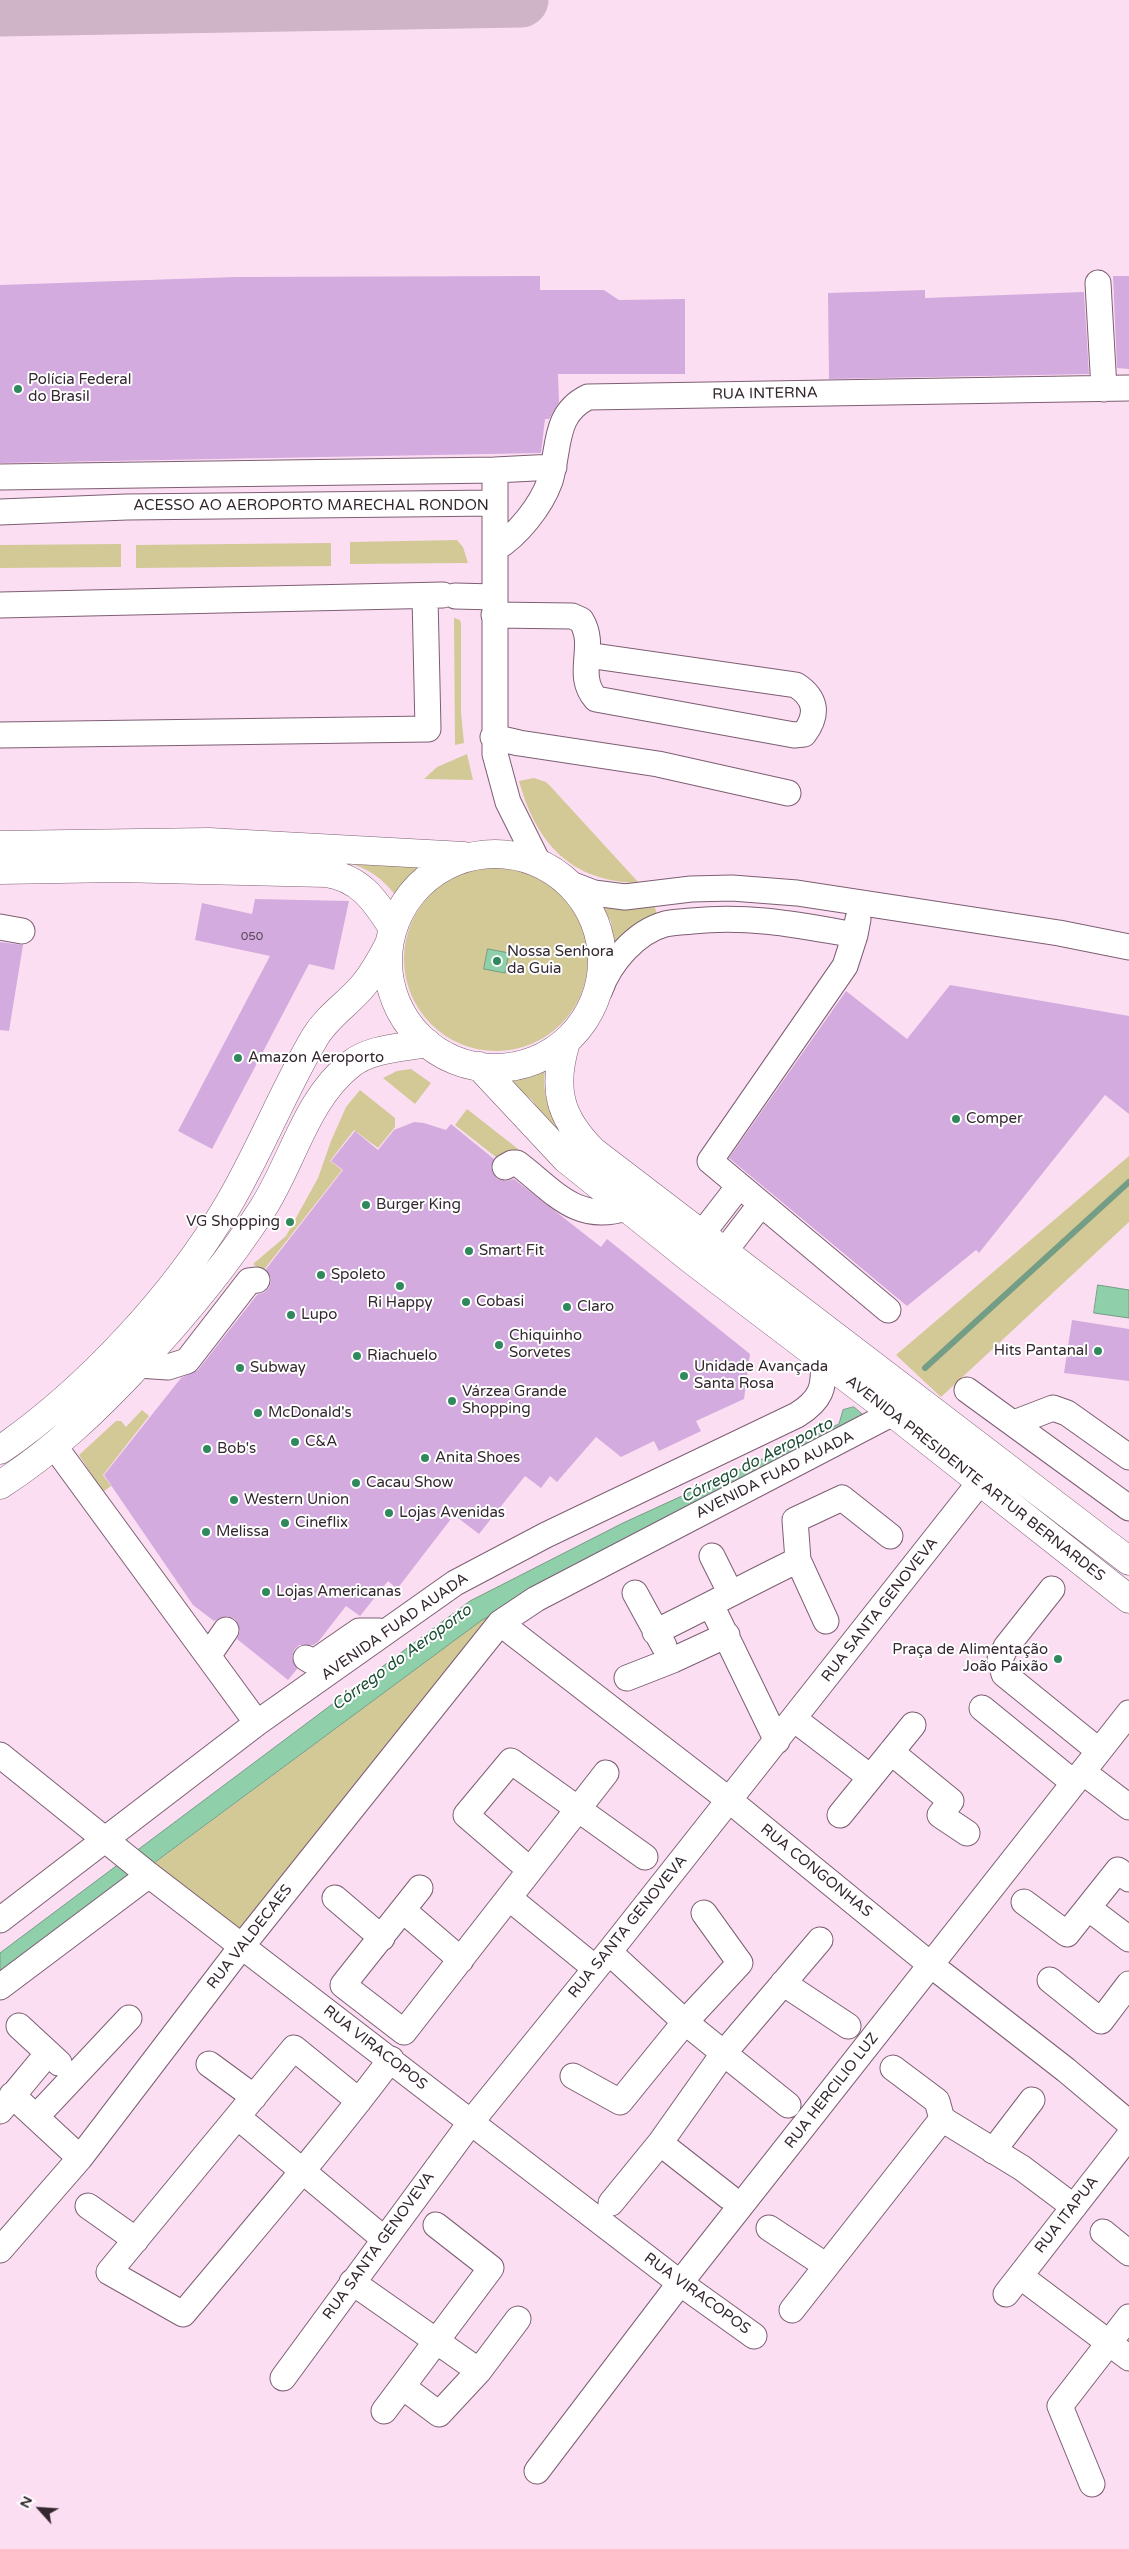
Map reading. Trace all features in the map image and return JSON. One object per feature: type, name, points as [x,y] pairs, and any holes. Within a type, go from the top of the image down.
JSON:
[{"type":"main road","points":[[0,846],[209,842],[470,857],[505,855],[539,864],[568,883],[586,905],[598,932],[603,955],[600,990],[589,1015],[566,1042],[547,1055],[526,1064],[502,1068],[479,1066],[457,1060],[427,1043],[407,1022],[394,996],[388,973],[390,937],[377,902],[367,891],[347,878],[326,873],[118,868],[0,871]]},
{"type":"main road","points":[[0,1450],[25,1433],[74,1391],[135,1328],[182,1272],[228,1206],[321,1028],[368,979],[390,937],[400,905],[419,884],[438,870],[470,857]]},
{"type":"main road","name":"AVENIDA PRESIDENTE ARTUR BERNARDES","points":[[566,1042],[560,1065],[559,1091],[564,1114],[593,1152],[1129,1561]]},
{"type":"main road","points":[[0,1485],[55,1447],[96,1410],[192,1307],[242,1240],[264,1206],[312,1112],[323,1093],[338,1076],[364,1056],[427,1043]]},
{"type":"main road","name":"AVENIDA PRESIDENTE ARTUR BERNARDES","points":[[479,1066],[566,1159],[626,1208],[893,1413],[1129,1599]]},
{"type":"street","points":[[1098,283],[1104,389]]},
{"type":"street","name":"RUA INTERNA","points":[[495,549],[510,539],[542,498],[554,467],[558,438],[568,411],[575,403],[588,397],[1129,388]]},
{"type":"street","points":[[0,477],[494,470],[554,467]]},
{"type":"street","points":[[494,470],[494,503]]},
{"type":"street","name":"ACESSO AO AEROPORTO MARECHAL RONDON","points":[[0,512],[127,507],[494,503],[493,736],[495,754],[508,802],[539,864]]},
{"type":"street","points":[[0,735],[428,729],[441,596]]},
{"type":"street","points":[[0,605],[441,596],[494,606],[572,616],[581,620],[586,627],[589,639],[587,655],[586,680],[588,689],[596,699],[794,735],[804,734],[811,725],[814,712],[812,702],[808,692],[796,685],[587,655]]},
{"type":"street","points":[[493,736],[519,743],[658,764],[788,793]]},
{"type":"street","points":[[568,883],[579,889],[609,896],[624,897],[690,889],[732,888],[797,892],[1059,932],[1129,947]]},
{"type":"street","points":[[862,902],[855,935],[844,966],[710,1161],[888,1310]]},
{"type":"street","points":[[600,990],[609,969],[626,950],[642,936],[665,924],[727,918],[785,923],[855,935]]},
{"type":"street","points":[[505,1167],[512,1163],[517,1164],[564,1200],[582,1210],[606,1213],[626,1208]]},
{"type":"street","points":[[701,1235],[739,1186]]},
{"type":"street","points":[[724,1252],[760,1204]]},
{"type":"street","points":[[138,1365],[168,1367],[187,1361],[250,1281],[257,1280]]},
{"type":"street","name":"AVENIDA FUAD AUADA","points":[[0,1920],[113,1846],[257,1723],[455,1582],[546,1535],[797,1415],[812,1406],[821,1391],[824,1378],[823,1360]]},
{"type":"street","points":[[967,1390],[1129,1508]]},
{"type":"street","points":[[1014,1423],[1053,1408],[1060,1410],[1081,1421],[1129,1457]]},
{"type":"street","name":"AVENIDA FUAD AUADA","points":[[500,1623],[536,1599],[893,1413]]},
{"type":"street","points":[[55,1447],[257,1723]]},
{"type":"street","name":"RUA SANTA GENOVEVA","points":[[283,2378],[470,2122],[602,1960],[980,1482]]},
{"type":"street","points":[[826,1621],[798,1560],[795,1520],[842,1498],[890,1536]]},
{"type":"street","points":[[712,1556],[726,1635],[777,1740]]},
{"type":"street","points":[[655,1632],[798,1560]]},
{"type":"street","points":[[1052,1589],[1006,1647],[1000,1659],[1004,1674],[1099,1752]]},
{"type":"street","points":[[635,1593],[655,1632],[673,1660]]},
{"type":"street","name":"RUA CONGONHAS","points":[[500,1623],[729,1800],[931,1965],[1066,2070],[1129,2123]]},
{"type":"street","name":"RUA VALDECAES","points":[[0,2250],[80,2158],[242,1946],[500,1623]]},
{"type":"street","points":[[208,1656],[226,1630]]},
{"type":"street","points":[[306,1658],[317,1660],[359,1631],[372,1630],[384,1633]]},
{"type":"street","points":[[627,1678],[673,1660],[726,1635]]},
{"type":"street","points":[[982,1708],[1079,1777],[1129,1807]]},
{"type":"street","name":"RUA HERCILIO LUZ","points":[[537,2471],[680,2283],[1129,1714]]},
{"type":"street","points":[[794,1719],[870,1777]]},
{"type":"street","points":[[840,1815],[913,1725]]},
{"type":"street","points":[[890,1752],[951,1801],[940,1815],[967,1833]]},
{"type":"street","name":"RUA VIRACOPOS","points":[[0,1754],[149,1875],[391,2059],[680,2283],[754,2336]]},
{"type":"street","points":[[530,1870],[466,1816],[511,1761],[645,1856]]},
{"type":"street","points":[[420,1888],[404,1911],[343,1985],[404,2032],[606,1773]]},
{"type":"street","points":[[1024,1902],[1067,1934],[1118,1870],[1129,1879]]},
{"type":"street","points":[[0,1987],[149,1875]]},
{"type":"street","points":[[335,1898],[382,1938]]},
{"type":"street","points":[[509,1898],[602,1960],[685,2022],[788,2105]]},
{"type":"street","points":[[1088,1908],[1129,1940]]},
{"type":"street","points":[[404,1911],[461,1960]]},
{"type":"street","points":[[573,2076],[620,2102],[685,2022],[740,1963],[704,1913]]},
{"type":"street","points":[[611,2203],[660,2143],[723,2054],[820,1940]]},
{"type":"street","points":[[1050,1980],[1102,2021],[1128,1986]]},
{"type":"street","points":[[783,1983],[848,2026]]},
{"type":"street","points":[[36,2117],[129,2018]]},
{"type":"street","points":[[19,2026],[74,2076]]},
{"type":"street","points":[[359,2101],[294,2048],[239,2118],[110,2272],[182,2314],[302,2171],[359,2101],[391,2059]]},
{"type":"street","points":[[48,2053],[6,2103],[36,2117],[80,2158]]},
{"type":"street","points":[[210,2064],[254,2097]]},
{"type":"street","points":[[893,2068],[937,2101],[942,2119],[1022,2168],[1074,2207]]},
{"type":"street","points":[[993,2151],[1032,2100]]},
{"type":"street","points":[[239,2118],[384,2239]]},
{"type":"street","points":[[792,2310],[825,2265],[942,2119]]},
{"type":"street","name":"RUA ITAPUA","points":[[1120,2350],[1013,2285],[1129,2136]]},
{"type":"street","points":[[660,2143],[729,2197]]},
{"type":"street","points":[[88,2206],[136,2240]]},
{"type":"street","points":[[384,2410],[490,2268],[436,2225]]},
{"type":"street","points":[[769,2228],[825,2265]]},
{"type":"street","points":[[1103,2232],[1129,2253]]},
{"type":"street","points":[[352,2282],[479,2371]]},
{"type":"street","points":[[1092,2484],[1060,2406],[1120,2350],[1129,2317]]},
{"type":"street","points":[[403,2387],[440,2414],[479,2371],[518,2319]]},
{"type":"shaded area","points":[[457,540],[463,547],[468,563],[350,564],[350,542]]},
{"type":"shaded area","points":[[331,543],[331,566],[136,568],[136,545]]},
{"type":"shaded area","points":[[121,544],[121,567],[0,568],[0,545]]},
{"type":"shaded area","points":[[454,618],[460,620],[461,624],[461,712],[464,743],[455,745]]},
{"type":"shaded area","points":[[467,754],[473,780],[424,779],[437,767]]},
{"type":"shaded area","points":[[534,778],[546,782],[552,788],[639,883],[615,881],[594,875],[576,867],[560,855],[535,823],[526,803],[519,781]]},
{"type":"shaded area","points":[[347,863],[431,863],[413,874],[396,896],[386,884],[374,875],[362,868]]},
{"type":"shaded area","points":[[496,867],[514,869],[531,874],[561,894],[581,924],[586,941],[588,959],[586,977],[581,994],[561,1024],[531,1044],[514,1049],[496,1051],[478,1049],[461,1044],[431,1024],[411,994],[406,977],[404,959],[406,941],[411,924],[431,894],[461,874],[478,869]]},
{"type":"shaded area","points":[[601,904],[654,904],[658,918],[636,924],[613,943],[611,922]]},
{"type":"shaded area","points":[[411,1069],[431,1083],[415,1104],[383,1078],[397,1071]]},
{"type":"shaded area","points":[[545,1069],[544,1086],[547,1102],[562,1132],[557,1137],[532,1100],[507,1080],[529,1078]]},
{"type":"shaded area","points":[[360,1090],[395,1118],[395,1127],[378,1148],[354,1130],[330,1161],[342,1170],[263,1271],[253,1264],[286,1236],[318,1178],[346,1107]]},
{"type":"shaded area","points":[[467,1109],[564,1185],[511,1151],[497,1158],[455,1125]]},
{"type":"shaded area","points":[[1129,1156],[1129,1222],[941,1397],[896,1355]]},
{"type":"shaded area","points":[[142,1410],[149,1416],[103,1475],[111,1486],[103,1492],[79,1455],[116,1421],[121,1421],[126,1427]]},
{"type":"shaded area","points":[[870,1421],[510,1610],[241,1936],[152,1865],[482,1620]]},
{"type":"water","points":[[488,949],[509,953],[505,973],[484,969]]},
{"type":"water","points":[[1098,1285],[1129,1290],[1129,1318],[1094,1313]]},
{"type":"water","points":[[854,1407],[870,1421],[482,1620],[0,1977],[0,1953],[470,1601],[623,1523],[839,1424],[843,1410]]},
{"type":"building","points":[[540,276],[540,290],[604,290],[619,300],[685,299],[685,374],[558,374],[559,402],[549,419],[545,419],[541,453],[0,463],[0,285],[236,277]]},
{"type":"building","points":[[1113,276],[1129,276],[1129,369],[1117,368]]},
{"type":"building","points":[[925,290],[925,298],[1084,292],[1089,374],[829,379],[828,293]]},
{"type":"building","points":[[255,899],[349,901],[334,970],[309,964],[212,1149],[178,1131],[270,956],[195,940],[202,903],[252,914]]},
{"type":"building","points":[[0,942],[23,945],[9,1031],[0,1030]]},
{"type":"building","name":"Comper","points":[[950,985],[1129,1016],[1129,1114],[1105,1095],[979,1253],[976,1250],[907,1306],[729,1158],[846,991],[907,1039]]},
{"type":"building","name":"Várzea Grande Shopping","points":[[414,1122],[446,1130],[451,1124],[494,1159],[491,1167],[497,1179],[505,1181],[514,1179],[601,1247],[607,1239],[750,1354],[744,1399],[696,1421],[701,1431],[659,1451],[654,1441],[621,1457],[596,1437],[557,1482],[550,1476],[541,1488],[525,1476],[479,1534],[454,1515],[397,1589],[388,1581],[360,1616],[346,1606],[318,1642],[313,1645],[299,1645],[294,1650],[292,1658],[297,1669],[288,1680],[237,1639],[240,1631],[235,1619],[227,1616],[214,1621],[193,1605],[104,1475],[181,1378],[198,1370],[257,1295],[265,1292],[270,1286],[271,1278],[266,1269],[343,1170],[331,1161],[355,1131],[378,1150],[394,1130]]},
{"type":"building","name":"Hits Pantanal","points":[[1072,1320],[1129,1329],[1129,1381],[1064,1373]]},
{"type":"waterway","name":"Córrego do Aeroporto","points":[[925,1368],[1129,1182]]},
{"type":"taxiway","points":[[0,9],[521,0]]},
{"type":"place","name":"Polícia Federal do Brasil","points":[[18,389]]},
{"type":"place","name":"Nossa Senhora da Guia","points":[[497,961]]},
{"type":"place","name":"Amazon Aeroporto","points":[[238,1058]]},
{"type":"place","name":"Comper","points":[[956,1119]]},
{"type":"place","name":"Burger King","points":[[366,1205]]},
{"type":"place","name":"VG Shopping","points":[[290,1222]]},
{"type":"place","name":"Smart Fit","points":[[469,1251]]},
{"type":"place","name":"Spoleto","points":[[321,1275]]},
{"type":"place","name":"Ri Happy","points":[[400,1286]]},
{"type":"place","name":"Cobasi","points":[[466,1302]]},
{"type":"place","name":"Claro","points":[[567,1307]]},
{"type":"place","name":"Lupo","points":[[291,1315]]},
{"type":"place","name":"Chiquinho Sorvetes","points":[[499,1345]]},
{"type":"place","name":"Hits Pantanal","points":[[1098,1351]]},
{"type":"place","name":"Riachuelo","points":[[357,1356]]},
{"type":"place","name":"Subway","points":[[240,1368]]},
{"type":"place","name":"Unidade Avançada Santa Rosa","points":[[684,1376]]},
{"type":"place","name":"Várzea Grande Shopping","points":[[452,1401]]},
{"type":"place","name":"McDonald's","points":[[258,1413]]},
{"type":"place","name":"C&A","points":[[295,1442]]},
{"type":"place","name":"Bob's","points":[[207,1449]]},
{"type":"place","name":"Anita Shoes","points":[[425,1458]]},
{"type":"place","name":"Cacau Show","points":[[356,1483]]},
{"type":"place","name":"Western Union","points":[[234,1500]]},
{"type":"place","name":"Lojas Avenidas","points":[[389,1513]]},
{"type":"place","name":"Cineflix","points":[[285,1523]]},
{"type":"place","name":"Melissa","points":[[206,1532]]},
{"type":"place","name":"Lojas Americanas","points":[[266,1592]]},
{"type":"place","name":"Praça de Alimentação João Paixão","points":[[1058,1659]]}]
